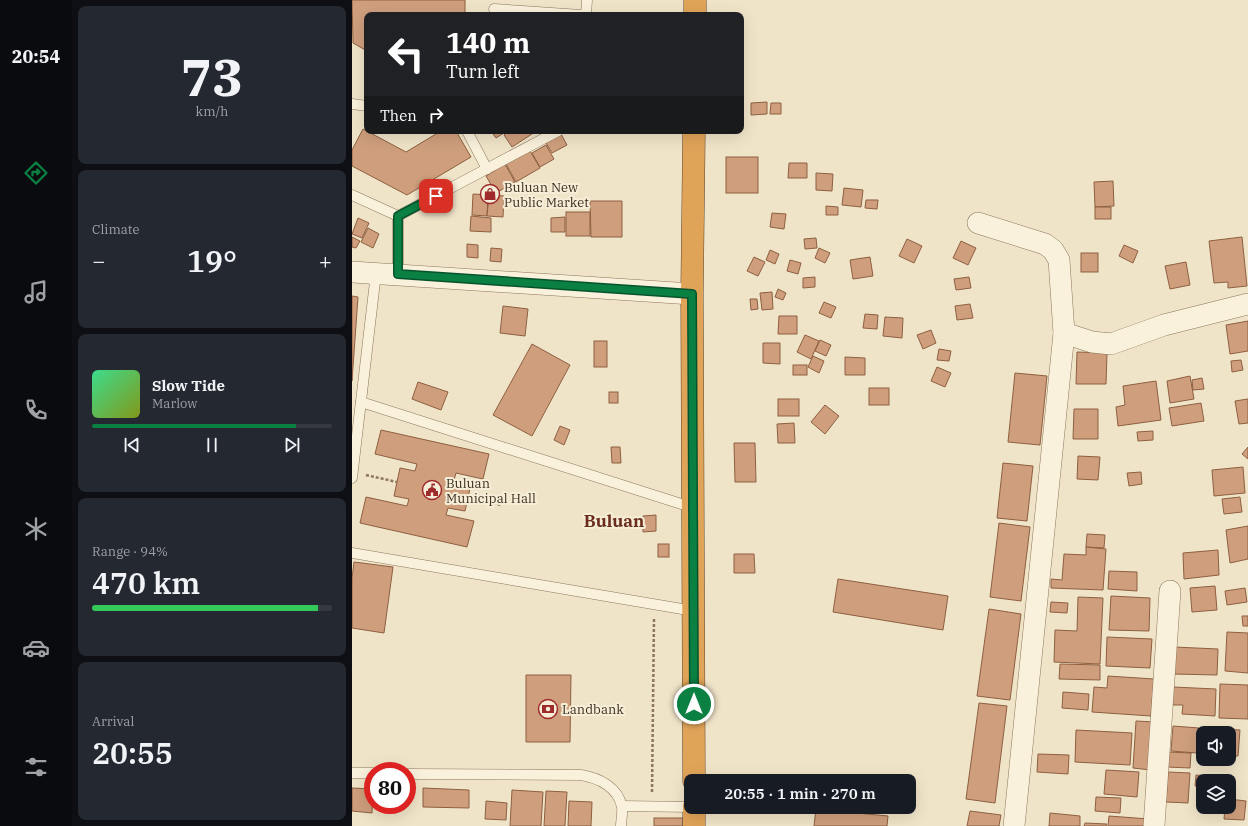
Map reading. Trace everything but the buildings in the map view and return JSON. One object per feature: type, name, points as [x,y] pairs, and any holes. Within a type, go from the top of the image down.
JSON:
[{"type":"highway","points":[[695,0],[695,12]]},
{"type":"highway","points":[[694,134],[692,294],[694,774]]},
{"type":"highway","points":[[693,814],[694,826]]},
{"type":"street","points":[[978,223],[1045,244],[1053,250],[1059,260],[1064,333],[1014,826]]},
{"type":"street","points":[[352,272],[692,294]]},
{"type":"street","points":[[1064,333],[1092,342],[1111,344],[1164,325],[1248,304]]},
{"type":"street","points":[[1154,826],[1170,591]]},
{"type":"lane","points":[[586,12],[587,0]]},
{"type":"lane","points":[[494,8],[544,12]]},
{"type":"lane","points":[[352,104],[364,106]]},
{"type":"lane","points":[[468,134],[487,169]]},
{"type":"lane","points":[[398,216],[552,134]]},
{"type":"lane","points":[[352,195],[398,216]]},
{"type":"lane","points":[[398,216],[398,274]]},
{"type":"lane","points":[[352,475],[376,273]]},
{"type":"lane","points":[[361,402],[694,508]]},
{"type":"lane","points":[[352,553],[694,611]]},
{"type":"lane","points":[[352,773],[364,773]]},
{"type":"lane","points":[[416,774],[581,775],[594,777],[606,783],[614,792],[622,806],[621,826]]},
{"type":"lane","points":[[622,806],[684,807]]},
{"type":"path","points":[[352,475],[397,482]]},
{"type":"path","points":[[468,498],[502,505]]},
{"type":"path","points":[[652,806],[654,604]]},
{"type":"place","name":"Buluan New Public Market","points":[[490,194]]},
{"type":"place","name":"Buluan Municipal Hall","points":[[432,490]]},
{"type":"place","name":"Landbank","points":[[548,709]]},
{"type":"district","name":"Buluan","points":[[614,521]]},
{"type":"route","points":[[436,196],[398,216],[398,274],[692,294],[694,704]]}]
